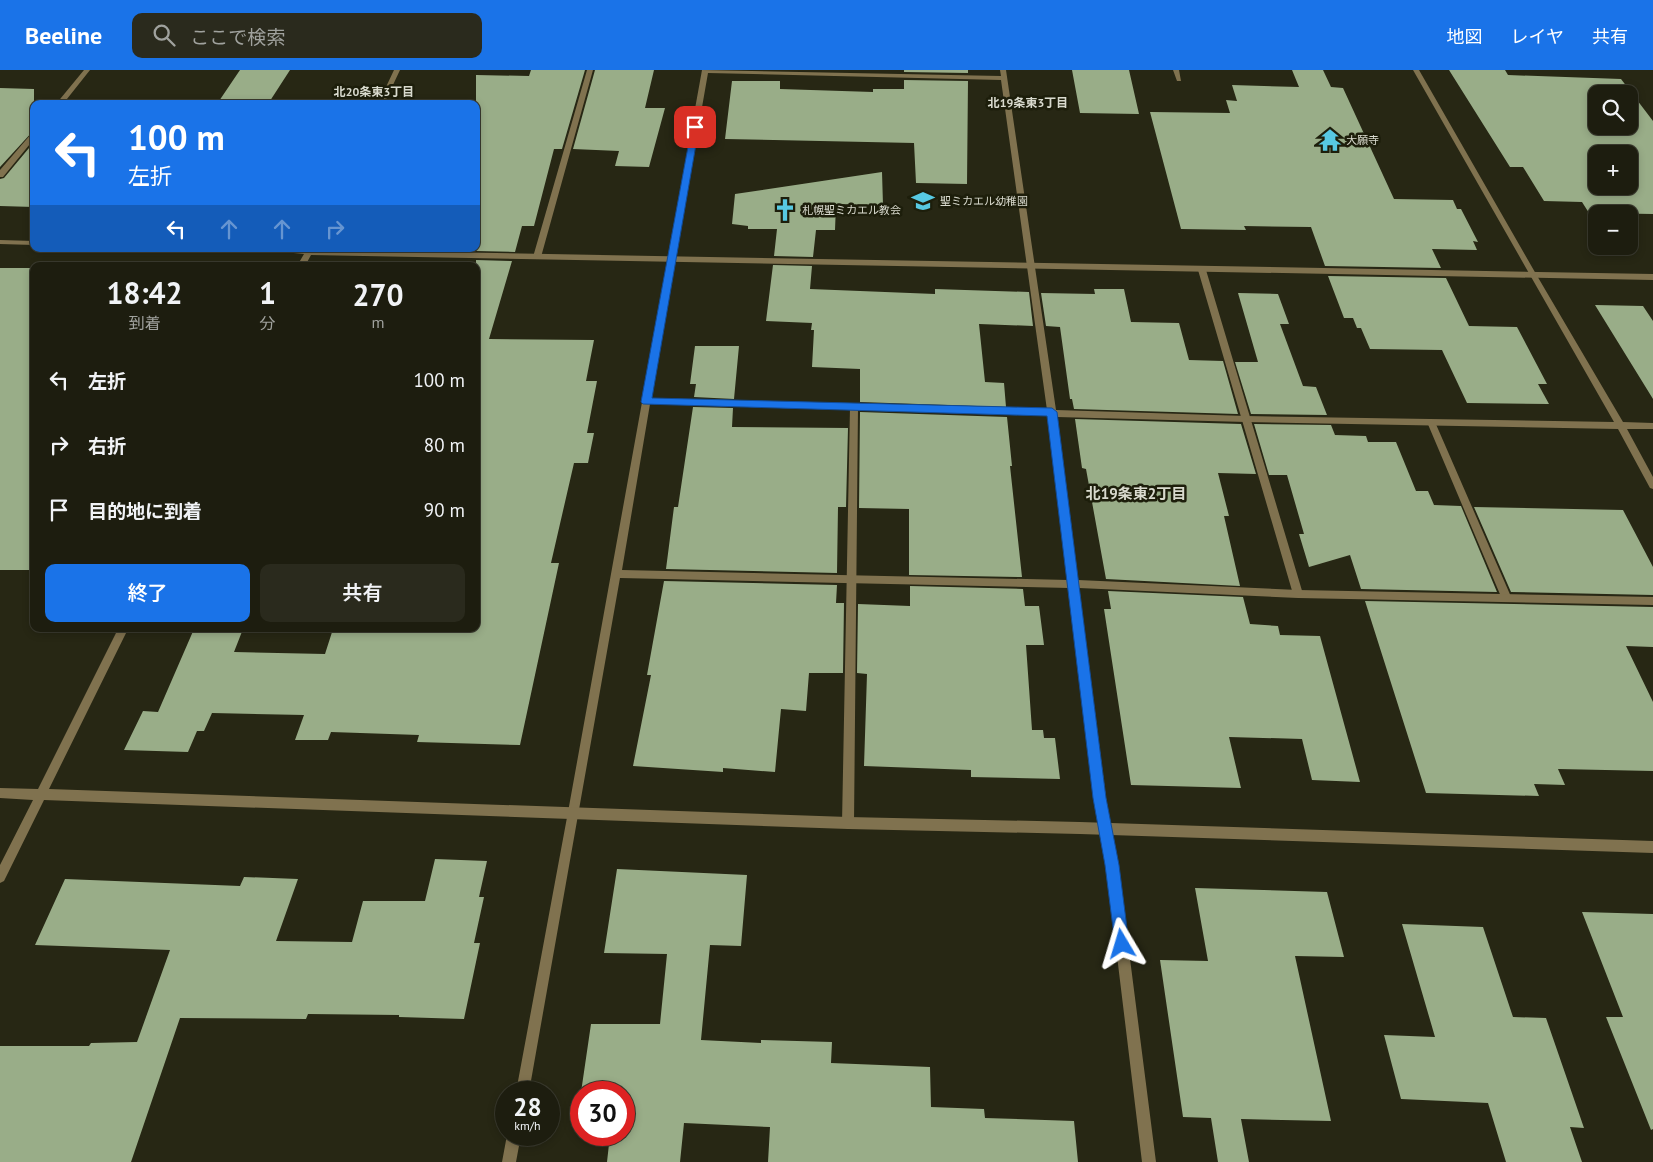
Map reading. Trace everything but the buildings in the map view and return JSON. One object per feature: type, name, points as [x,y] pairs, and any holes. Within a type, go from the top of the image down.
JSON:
[{"type":"street","points":[[62,100],[87,70]]},
{"type":"street","points":[[383,100],[397,70]]},
{"type":"street","points":[[537,257],[590,70]]},
{"type":"street","points":[[1176,70],[1179,80]]},
{"type":"street","points":[[1416,70],[1621,426],[1653,486]]},
{"type":"street","points":[[524,1081],[574,812],[705,71],[1003,74],[1052,412],[1149,1162]]},
{"type":"street","points":[[0,175],[30,139]]},
{"type":"street","points":[[0,242],[30,243]]},
{"type":"street","points":[[347,252],[1202,270],[1653,277]]},
{"type":"street","points":[[1202,270],[1298,594]]},
{"type":"street","points":[[646,402],[1246,418],[1653,426]]},
{"type":"street","points":[[848,823],[854,407]]},
{"type":"street","points":[[1431,422],[1507,599]]},
{"type":"street","points":[[616,574],[1074,584],[1298,594],[1653,601]]},
{"type":"street","points":[[0,877],[122,632]]},
{"type":"street","points":[[0,794],[574,812],[848,823],[1105,829],[1653,847]]},
{"type":"street","points":[[509,1162],[512,1146]]},
{"type":"place","name":"大願寺","points":[[1330,140]]},
{"type":"place","name":"聖ミカエル幼稚園","points":[[923,201]]},
{"type":"place","name":"札幌聖ミカエル教会","points":[[785,210]]},
{"type":"district","name":"北20条東3丁目","points":[[374,91]]},
{"type":"district","name":"北19条東3丁目","points":[[1028,102]]},
{"type":"district","name":"北19条東2丁目","points":[[1136,493]]},
{"type":"route","points":[[695,127],[646,402],[1052,412],[1100,798],[1112,865],[1122,944]]}]
